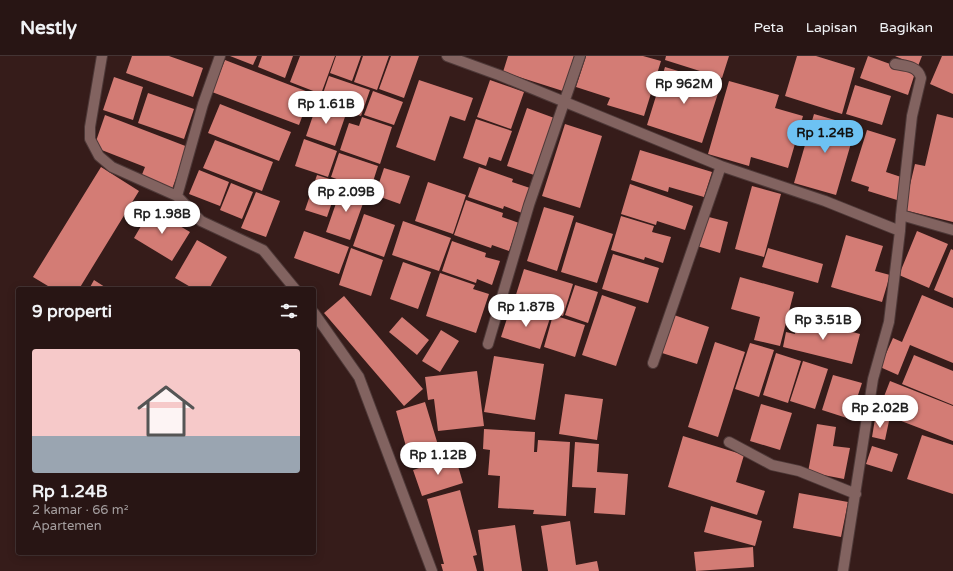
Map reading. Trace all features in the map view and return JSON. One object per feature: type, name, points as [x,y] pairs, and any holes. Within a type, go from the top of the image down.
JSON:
[{"type":"street","points":[[102,56],[90,127],[90,139],[99,156],[112,167],[177,196],[201,221],[263,250],[293,287]]},
{"type":"street","points":[[177,196],[203,104],[220,56]]},
{"type":"street","points":[[447,56],[499,75],[721,166],[825,201],[900,231]]},
{"type":"street","points":[[488,344],[530,205],[580,56]]},
{"type":"street","points":[[843,571],[873,379],[889,322],[912,116],[921,78],[919,72],[915,69],[895,64]]},
{"type":"street","points":[[653,363],[721,166]]},
{"type":"street","points":[[901,215],[953,230]]},
{"type":"street","points":[[316,316],[359,377],[432,571]]},
{"type":"street","points":[[729,442],[772,465],[799,471],[856,494]]},
{"type":"building","points":[[132,56],[169,56],[203,68],[193,97],[126,73]]},
{"type":"building","points":[[230,56],[257,56],[253,65]]},
{"type":"building","points":[[262,56],[293,56],[285,78],[258,67]]},
{"type":"building","points":[[300,56],[335,56],[321,94],[290,82]]},
{"type":"building","points":[[336,56],[361,56],[352,81],[330,73]]},
{"type":"building","points":[[363,56],[389,56],[377,90],[354,82]]},
{"type":"building","points":[[391,56],[419,56],[404,98],[379,89]]},
{"type":"building","points":[[508,56],[574,56],[563,91],[503,72]]},
{"type":"building","points":[[586,56],[643,56],[661,61],[644,116],[607,105],[610,98],[576,87]]},
{"type":"building","points":[[666,56],[729,56],[722,78],[665,60]]},
{"type":"building","points":[[797,56],[816,56],[855,68],[842,114],[785,96]]},
{"type":"building","points":[[868,56],[915,73],[908,95],[860,78]]},
{"type":"building","points":[[895,56],[922,56],[918,66]]},
{"type":"building","points":[[942,56],[953,56],[953,94],[930,84]]},
{"type":"building","points":[[225,60],[311,93],[299,125],[212,92]]},
{"type":"building","points":[[665,67],[721,84],[702,143],[647,125]]},
{"type":"building","points":[[329,76],[370,90],[361,116],[320,102]]},
{"type":"building","points":[[114,77],[143,87],[133,120],[103,110]]},
{"type":"building","points":[[419,80],[473,98],[465,121],[450,116],[435,161],[396,147]]},
{"type":"building","points":[[490,80],[524,92],[511,129],[477,117]]},
{"type":"building","points":[[729,81],[779,95],[775,108],[803,116],[788,168],[751,157],[749,166],[708,154]]},
{"type":"building","points":[[855,85],[891,96],[882,125],[846,114]]},
{"type":"building","points":[[373,91],[403,102],[394,125],[364,115]]},
{"type":"building","points":[[148,93],[194,109],[184,139],[138,123]]},
{"type":"building","points":[[220,104],[291,132],[279,161],[208,133]]},
{"type":"building","points":[[317,104],[346,114],[335,146],[306,136]]},
{"type":"building","points":[[527,108],[557,119],[537,176],[507,166]]},
{"type":"building","points":[[814,114],[856,126],[836,195],[794,183]]},
{"type":"building","points":[[937,114],[953,118],[953,222],[904,210],[915,164],[925,166]]},
{"type":"building","points":[[105,115],[188,147],[172,189],[141,177],[145,167],[94,147]]},
{"type":"building","points":[[362,117],[392,127],[380,164],[340,150],[349,123],[359,126]]},
{"type":"building","points":[[476,119],[512,131],[501,161],[489,157],[486,166],[463,158]]},
{"type":"building","points":[[565,124],[602,136],[580,208],[542,196]]},
{"type":"building","points":[[867,130],[896,139],[886,172],[904,178],[897,200],[868,191],[869,187],[851,181]]},
{"type":"building","points":[[304,139],[337,151],[328,177],[295,166]]},
{"type":"building","points":[[215,140],[273,162],[262,191],[203,168]]},
{"type":"building","points":[[640,150],[712,172],[704,197],[669,187],[668,192],[631,180]]},
{"type":"building","points":[[339,153],[378,166],[370,191],[331,177]]},
{"type":"building","points":[[101,167],[139,191],[80,287],[50,287],[33,277]]},
{"type":"building","points":[[479,167],[513,179],[512,182],[530,188],[522,213],[504,206],[503,209],[468,197]]},
{"type":"building","points":[[384,168],[410,176],[400,204],[375,195]]},
{"type":"building","points":[[199,170],[229,182],[220,206],[189,194]]},
{"type":"building","points":[[317,175],[339,182],[327,217],[305,210]]},
{"type":"building","points":[[428,182],[466,195],[453,234],[415,221]]},
{"type":"building","points":[[231,183],[253,192],[242,219],[220,210]]},
{"type":"building","points":[[630,184],[693,206],[685,230],[657,221],[656,225],[621,214]]},
{"type":"building","points":[[342,186],[366,195],[350,240],[326,232]]},
{"type":"building","points":[[752,186],[781,194],[764,257],[735,249]]},
{"type":"building","points":[[256,192],[280,201],[266,237],[241,228]]},
{"type":"building","points":[[466,200],[503,213],[502,217],[519,223],[509,251],[492,245],[491,248],[454,235]]},
{"type":"building","points":[[544,207],[574,216],[557,271],[527,261]]},
{"type":"building","points":[[151,209],[190,232],[172,261],[134,238]]},
{"type":"building","points":[[364,214],[395,225],[384,257],[353,246]]},
{"type":"building","points":[[621,216],[654,226],[652,232],[671,237],[663,263],[645,257],[644,260],[611,250]]},
{"type":"building","points":[[705,216],[728,222],[720,253],[697,246]]},
{"type":"building","points":[[403,221],[451,238],[439,271],[392,255]]},
{"type":"building","points":[[576,222],[613,234],[597,283],[561,272]]},
{"type":"building","points":[[304,231],[349,247],[339,274],[294,258]]},
{"type":"building","points":[[917,231],[948,244],[929,288],[899,275]]},
{"type":"building","points":[[846,235],[883,246],[875,271],[890,275],[882,302],[831,287]]},
{"type":"building","points":[[197,240],[227,257],[210,287],[191,287],[175,278]]},
{"type":"building","points":[[452,241],[486,253],[485,257],[500,261],[492,285],[477,279],[476,283],[442,271]]},
{"type":"building","points":[[351,248],[383,260],[371,296],[339,285]]},
{"type":"building","points":[[768,248],[823,264],[818,283],[762,267]]},
{"type":"building","points":[[951,249],[953,250],[953,298],[934,290]]},
{"type":"building","points":[[613,254],[659,268],[648,303],[602,289]]},
{"type":"building","points":[[403,262],[431,272],[418,309],[390,299]]},
{"type":"building","points":[[524,269],[573,284],[563,316],[514,301]]},
{"type":"building","points":[[440,273],[475,285],[473,289],[489,294],[476,333],[426,316]]},
{"type":"building","points":[[740,277],[794,292],[780,346],[754,340],[760,317],[731,309]]},
{"type":"building","points":[[94,280],[105,287],[90,287]]},
{"type":"building","points":[[575,285],[598,292],[588,323],[565,315]]},
{"type":"building","points":[[602,295],[636,307],[616,366],[582,355]]},
{"type":"building","points":[[922,295],[953,308],[953,363],[910,345],[898,375],[880,367],[893,338],[902,342]]},
{"type":"building","points":[[344,296],[423,389],[404,406],[324,313]]},
{"type":"building","points":[[511,306],[550,318],[540,349],[501,337]]},
{"type":"building","points":[[553,315],[585,325],[575,357],[544,347]]},
{"type":"building","points":[[674,315],[709,327],[697,364],[662,353]]},
{"type":"building","points":[[402,317],[429,340],[417,355],[389,332]]},
{"type":"building","points":[[799,318],[860,334],[852,364],[783,347],[786,332],[795,334]]},
{"type":"building","points":[[441,330],[459,341],[440,372],[422,361]]},
{"type":"building","points":[[715,342],[745,352],[718,437],[688,427]]},
{"type":"building","points":[[750,343],[774,350],[759,397],[735,389]]},
{"type":"building","points":[[776,353],[801,361],[788,403],[763,395]]},
{"type":"building","points":[[914,355],[953,371],[953,405],[902,384]]},
{"type":"building","points":[[494,356],[544,364],[535,420],[484,412]]},
{"type":"building","points":[[803,361],[828,369],[815,409],[790,401]]},
{"type":"building","points":[[477,371],[484,426],[438,431],[434,399],[428,400],[425,377]]},
{"type":"building","points":[[833,375],[862,383],[850,419],[822,410]]},
{"type":"building","points":[[890,381],[953,406],[953,441],[878,412]]},
{"type":"building","points":[[565,394],[603,399],[597,440],[559,434]]},
{"type":"building","points":[[425,402],[441,455],[411,464],[396,411]]},
{"type":"building","points":[[761,404],[792,413],[780,450],[750,441]]},
{"type":"building","points":[[875,419],[889,421],[885,440],[872,437]]},
{"type":"building","points":[[817,424],[836,427],[833,446],[850,448],[844,479],[808,472]]},
{"type":"building","points":[[484,429],[535,432],[534,452],[537,452],[538,440],[570,442],[566,516],[533,514],[534,510],[498,508],[500,476],[488,475],[490,450],[483,449]]},
{"type":"building","points":[[922,435],[953,445],[953,494],[907,479]]},
{"type":"building","points":[[683,436],[744,455],[736,482],[765,491],[757,515],[668,487]]},
{"type":"building","points":[[575,442],[599,444],[597,472],[628,474],[625,515],[594,513],[596,488],[572,487]]},
{"type":"building","points":[[872,446],[898,454],[892,472],[866,464]]},
{"type":"building","points":[[455,456],[463,483],[422,496],[413,470]]},
{"type":"building","points":[[460,490],[477,555],[473,556],[477,571],[443,571],[441,564],[444,564],[427,499]]},
{"type":"building","points":[[799,493],[848,502],[841,537],[793,528]]},
{"type":"building","points":[[711,506],[762,521],[755,546],[704,532]]},
{"type":"building","points":[[570,521],[576,565],[597,561],[599,571],[548,571],[541,526]]},
{"type":"building","points":[[515,525],[522,571],[484,571],[478,530]]},
{"type":"building","points":[[753,547],[754,567],[696,571],[694,552]]}]
